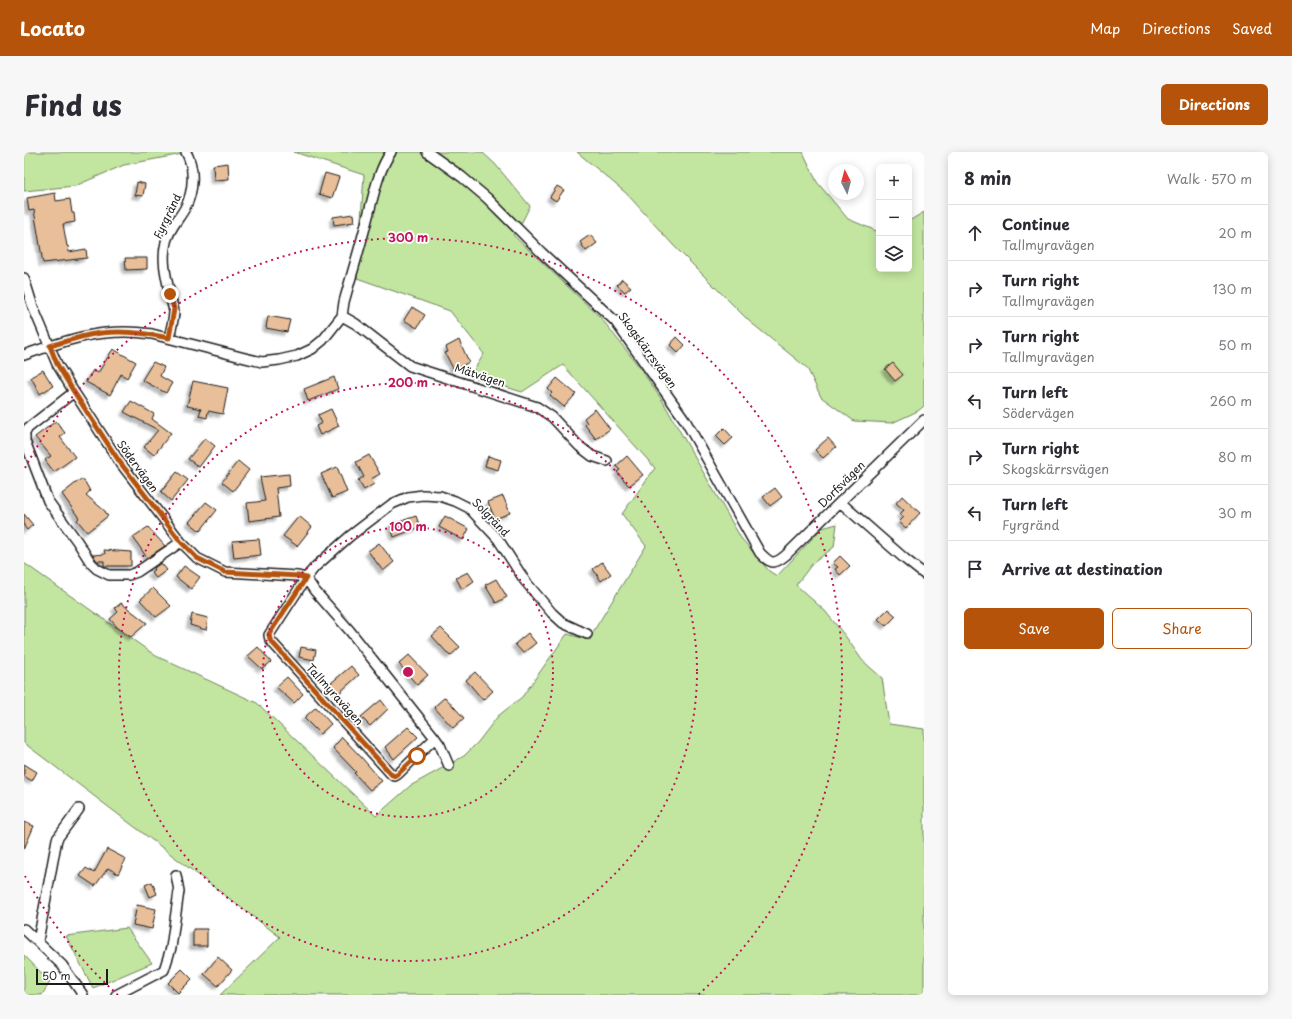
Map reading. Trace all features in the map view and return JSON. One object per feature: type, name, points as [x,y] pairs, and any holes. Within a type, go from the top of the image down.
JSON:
[{"type":"street","name":"Fyrgränd","points":[[169,338],[174,309],[164,254],[168,234],[185,208],[193,183],[192,171],[186,152]]},
{"type":"street","points":[[24,355],[88,335],[117,332],[136,332],[169,338],[262,362],[297,356],[312,349],[323,340],[342,316],[344,302],[373,194],[387,158],[392,152]]},
{"type":"street","name":"Skogskärrsvägen","points":[[427,152],[462,177],[487,198],[542,253],[615,322],[685,420],[760,553],[768,561],[773,563]]},
{"type":"street","name":"Södervägen","points":[[24,278],[33,306],[57,364],[119,461],[181,542],[197,558],[225,572],[298,576],[306,578]]},
{"type":"street","name":"Mätvägen","points":[[342,316],[356,324],[410,366],[537,406],[552,417],[579,446],[592,456],[607,461]]},
{"type":"street","points":[[74,392],[28,428],[25,433],[25,441],[48,501],[91,563],[97,569],[109,575],[129,575],[137,572],[181,542]]},
{"type":"street","name":"Dorfsvägen","points":[[773,563],[786,555],[924,420]]},
{"type":"street","name":"Solgränd","points":[[306,578],[315,567],[350,536],[392,504],[408,497],[423,495],[440,496],[469,508],[498,539],[525,581],[552,613],[564,623],[587,634]]},
{"type":"street","points":[[840,502],[924,574]]},
{"type":"street","points":[[306,578],[314,590],[350,631],[435,738],[440,745],[449,766]]},
{"type":"street","name":"Tallmyravägen","points":[[306,578],[269,634],[270,640],[392,775],[395,776],[398,774],[435,738]]},
{"type":"street","points":[[38,942],[57,839],[79,809]]},
{"type":"street","points":[[116,995],[164,970],[171,948],[179,891],[176,875]]},
{"type":"street","points":[[24,929],[62,965],[83,995]]},
{"type":"green space","points":[[24,152],[193,152],[124,165],[75,186],[24,191]]},
{"type":"green space","points":[[294,152],[482,152],[495,164],[530,206],[513,235],[601,318],[637,364],[662,400],[741,538],[769,571],[777,576],[822,528],[837,524],[834,547],[812,564],[796,585],[825,611],[862,660],[882,678],[889,724],[924,729],[924,995],[220,995],[280,937],[24,743],[24,563],[156,656],[257,703],[376,816],[410,786],[464,756],[478,742],[498,716],[522,697],[567,634],[590,640],[593,632],[646,546],[622,514],[655,468],[563,365],[522,392],[470,376],[484,354],[450,311],[357,278],[364,175]]},
{"type":"green space","points":[[577,152],[803,152],[817,182],[828,195],[828,200],[832,200],[848,219],[876,231],[876,272],[912,272],[912,219],[924,212],[924,406],[918,411],[892,423],[854,421],[821,397],[807,368],[749,321],[673,245],[627,194]]},
{"type":"green space","points":[[127,928],[152,963],[93,988],[66,936]]},
{"type":"green space","points":[[24,955],[50,982],[42,995],[24,995]]},
{"type":"building","points":[[228,163],[229,179],[214,180],[213,165]]},
{"type":"building","points":[[325,173],[339,177],[332,198],[319,194]]},
{"type":"building","points":[[137,182],[145,184],[143,196],[135,195]]},
{"type":"building","points":[[557,186],[564,190],[556,201],[550,197]]},
{"type":"building","points":[[55,193],[56,201],[70,199],[72,213],[74,213],[75,222],[63,224],[69,252],[86,249],[87,258],[43,263],[34,210],[29,211],[27,198]]},
{"type":"building","points":[[353,214],[354,222],[334,225],[333,217]]},
{"type":"building","points":[[590,235],[597,243],[586,251],[580,242]]},
{"type":"building","points":[[125,258],[147,258],[147,269],[126,270]]},
{"type":"building","points":[[622,279],[631,287],[625,292],[617,285]]},
{"type":"building","points":[[412,307],[425,315],[417,328],[404,320]]},
{"type":"building","points":[[268,316],[290,320],[287,332],[266,328]]},
{"type":"building","points":[[677,337],[685,345],[678,353],[670,345]]},
{"type":"building","points":[[459,340],[469,362],[454,370],[445,353],[448,352],[446,347]]},
{"type":"building","points":[[113,349],[136,362],[127,378],[121,374],[110,395],[86,382],[93,370],[98,373]]},
{"type":"building","points":[[153,362],[164,367],[160,376],[172,383],[166,393],[142,380]]},
{"type":"building","points":[[893,363],[903,375],[895,381],[885,369]]},
{"type":"building","points":[[43,370],[53,386],[40,394],[31,377]]},
{"type":"building","points":[[334,377],[338,389],[308,401],[304,389]]},
{"type":"building","points":[[557,378],[576,394],[564,407],[550,395],[552,393],[548,389]]},
{"type":"building","points":[[193,381],[228,388],[223,414],[208,411],[207,418],[199,416],[201,409],[187,406]]},
{"type":"building","points":[[131,401],[154,414],[152,419],[171,433],[154,455],[144,447],[158,430],[124,412]]},
{"type":"building","points":[[331,409],[339,426],[320,435],[316,426],[322,423],[318,415]]},
{"type":"building","points":[[595,409],[610,429],[596,439],[585,425],[587,423],[584,418]]},
{"type":"building","points":[[56,421],[65,433],[60,437],[75,457],[54,472],[45,460],[51,456],[35,437]]},
{"type":"building","points":[[724,428],[733,438],[725,445],[716,436]]},
{"type":"building","points":[[205,438],[215,446],[199,467],[188,459]]},
{"type":"building","points":[[828,438],[836,447],[823,458],[815,450]]},
{"type":"building","points":[[369,455],[380,474],[371,479],[374,484],[364,490],[358,480],[364,477],[356,462]]},
{"type":"building","points":[[488,456],[501,460],[498,470],[485,466]]},
{"type":"building","points":[[627,456],[643,475],[629,486],[617,472],[620,470],[616,466]]},
{"type":"building","points":[[238,461],[249,470],[233,491],[222,482]]},
{"type":"building","points":[[337,467],[347,492],[332,498],[321,474]]},
{"type":"building","points":[[177,472],[188,480],[171,501],[161,492]]},
{"type":"building","points":[[289,474],[290,486],[276,488],[279,517],[249,521],[247,503],[265,501],[260,477]]},
{"type":"building","points":[[81,479],[85,482],[90,491],[86,495],[106,512],[105,513],[108,516],[87,532],[77,520],[79,518],[62,494]]},
{"type":"building","points":[[775,488],[782,497],[770,506],[763,497]]},
{"type":"building","points":[[503,496],[510,513],[495,519],[488,502]]},
{"type":"building","points":[[902,496],[920,513],[906,528],[899,522],[904,517],[900,514],[904,510],[896,503]]},
{"type":"building","points":[[206,502],[217,510],[200,531],[189,522]]},
{"type":"building","points":[[24,514],[33,525],[27,530],[24,526]]},
{"type":"building","points":[[299,516],[312,527],[297,546],[283,536]]},
{"type":"building","points":[[416,516],[420,527],[394,537],[390,525]]},
{"type":"building","points":[[445,516],[469,529],[463,540],[439,527]]},
{"type":"building","points":[[148,527],[165,546],[147,558],[133,537]]},
{"type":"building","points":[[259,539],[261,555],[234,558],[232,541]]},
{"type":"building","points":[[379,543],[394,562],[383,571],[368,551]]},
{"type":"building","points":[[104,550],[131,552],[131,566],[104,566],[104,561],[97,561],[93,555],[105,554]]},
{"type":"building","points":[[840,556],[850,566],[840,575],[835,569],[838,567],[833,563]]},
{"type":"building","points":[[602,562],[611,574],[601,581],[593,569]]},
{"type":"building","points":[[161,563],[167,570],[156,578],[151,572]]},
{"type":"building","points":[[184,566],[200,577],[191,589],[176,577]]},
{"type":"building","points":[[468,572],[474,581],[462,589],[456,578]]},
{"type":"building","points":[[496,579],[507,597],[496,603],[485,585]]},
{"type":"building","points":[[153,588],[171,606],[156,617],[140,600]]},
{"type":"building","points":[[121,603],[147,623],[131,637],[118,628],[110,619],[118,612],[115,608]]},
{"type":"building","points":[[888,609],[896,616],[886,626],[878,619]]},
{"type":"building","points":[[192,614],[208,618],[206,630],[190,625]]},
{"type":"building","points":[[441,628],[460,647],[450,656],[432,636]]},
{"type":"building","points":[[528,633],[536,643],[523,653],[515,644]]},
{"type":"building","points":[[258,647],[271,662],[262,669],[248,656]]},
{"type":"building","points":[[301,647],[316,650],[314,660],[299,657]]},
{"type":"building","points":[[409,655],[428,675],[417,685],[399,664]]},
{"type":"building","points":[[351,666],[359,675],[339,693],[330,684]]},
{"type":"building","points":[[475,672],[493,691],[483,700],[466,680]]},
{"type":"building","points":[[287,677],[303,694],[294,703],[276,687]]},
{"type":"building","points":[[445,697],[464,718],[453,728],[434,707]]},
{"type":"building","points":[[381,700],[388,709],[370,726],[361,717]]},
{"type":"building","points":[[316,707],[331,724],[320,734],[304,718]]},
{"type":"building","points":[[408,727],[418,737],[394,759],[385,747]]},
{"type":"building","points":[[342,737],[382,781],[370,790],[354,773],[356,772],[333,748]]},
{"type":"building","points":[[24,764],[37,772],[32,781],[24,776]]},
{"type":"building","points":[[24,822],[34,826],[24,849]]},
{"type":"building","points":[[107,849],[126,859],[118,874],[108,868],[95,886],[80,876],[86,868],[94,873]]},
{"type":"building","points":[[152,882],[157,894],[150,897],[145,885]]},
{"type":"building","points":[[137,905],[156,909],[152,929],[133,925]]},
{"type":"building","points":[[193,929],[207,929],[207,946],[193,946]]},
{"type":"building","points":[[218,957],[232,970],[218,986],[204,974]]},
{"type":"building","points":[[182,969],[192,979],[178,993],[168,983]]},
{"type":"route","points":[[170,294],[174,309],[169,338],[136,332],[99,333],[88,335],[50,346],[57,364],[119,461],[181,542],[197,558],[225,572],[298,576],[306,578],[268,637],[392,775],[395,776],[398,774],[417,756]]}]
